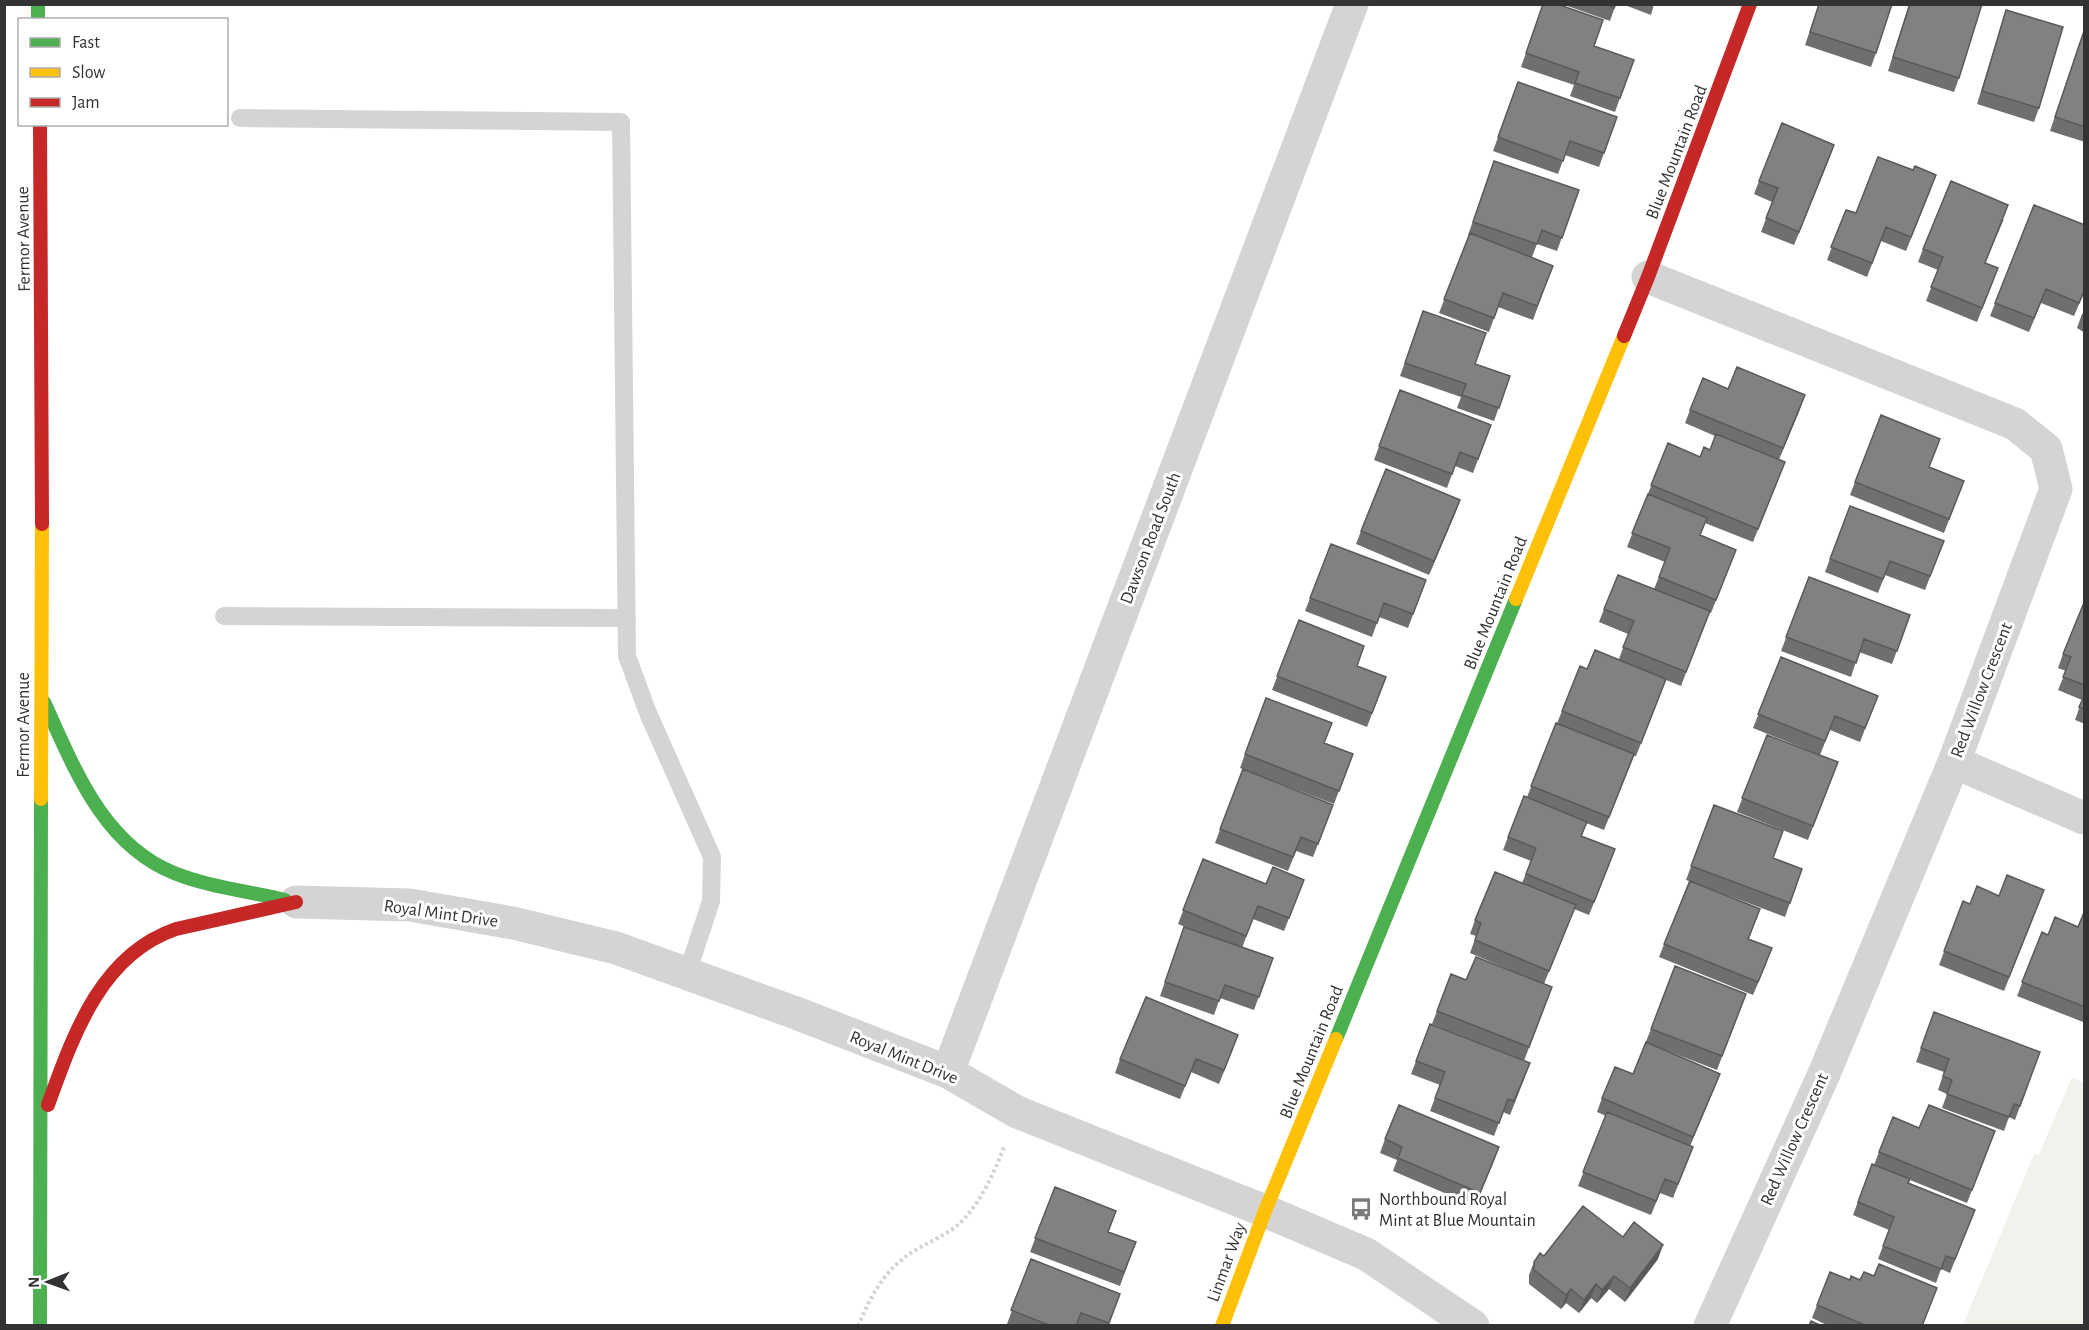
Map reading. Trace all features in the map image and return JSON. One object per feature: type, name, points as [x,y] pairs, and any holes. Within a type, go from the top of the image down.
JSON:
[{"type":"main road","name":"Blue Mountain Road","points":[[1264,1211],[1648,277],[1750,4]]},
{"type":"main road","name":"Fermor Avenue","points":[[39,126],[42,392],[40,1326]]},
{"type":"main road","points":[[41,695],[84,786],[113,830],[134,850],[158,866],[190,878],[296,902]]},
{"type":"main road","points":[[40,1126],[72,1040],[90,1001],[113,970],[137,949],[162,934],[192,924],[296,902]]},
{"type":"main road","name":"Linmar Way","points":[[1222,1326],[1264,1211]]},
{"type":"street","name":"Dawson Road South","points":[[948,1072],[1352,4]]},
{"type":"street","name":"Red Willow Crescent","points":[[1648,277],[2015,424],[2046,449],[2056,489],[1954,762],[1824,1074],[1710,1326]]},
{"type":"street","points":[[1954,762],[2085,818]]},
{"type":"street","name":"Royal Mint Drive","points":[[296,902],[410,905],[513,923],[616,948],[796,1013],[948,1072],[1017,1112],[1366,1254],[1473,1326]]},
{"type":"lane","points":[[240,118],[621,122],[627,656],[648,713],[712,857],[711,902],[687,974]]},
{"type":"lane","points":[[224,616],[627,618]]},
{"type":"path","points":[[858,1326],[882,1279],[904,1258],[951,1230],[965,1218],[980,1197],[1001,1154],[1017,1112]]},
{"type":"shaded area","points":[[2072,1077],[2084,1083],[2084,1325],[1963,1325],[2034,1154],[2039,1155]]},
{"type":"building","points":[[1543,4],[1557,4],[1603,20],[1594,46],[1634,60],[1620,98],[1575,83],[1579,72],[1526,53]]},
{"type":"building","points":[[1819,4],[1892,4],[1876,53],[1810,32]]},
{"type":"building","points":[[1910,4],[1982,4],[1959,78],[1893,57]]},
{"type":"building","points":[[2006,10],[2063,27],[2039,108],[1982,91]]},
{"type":"building","points":[[2085,31],[2085,127],[2055,117]]},
{"type":"building","points":[[1518,82],[1617,117],[1604,153],[1570,141],[1563,161],[1498,137]]},
{"type":"building","points":[[1782,123],[1834,145],[1799,232],[1766,218],[1778,188],[1759,181]]},
{"type":"building","points":[[1878,157],[1913,170],[1915,166],[1936,175],[1911,237],[1886,227],[1872,263],[1831,247],[1846,210],[1856,213]]},
{"type":"building","points":[[1494,161],[1579,190],[1562,238],[1542,230],[1537,244],[1473,222]]},
{"type":"building","points":[[1951,181],[2008,205],[1985,263],[1998,268],[1982,308],[1931,287],[1943,257],[1923,249]]},
{"type":"building","points":[[2034,205],[2085,225],[2085,289],[2079,303],[2046,289],[2034,318],[1995,303]]},
{"type":"building","points":[[1470,233],[1553,266],[1537,306],[1503,293],[1494,318],[1444,299]]},
{"type":"building","points":[[1423,311],[1486,333],[1475,364],[1510,376],[1499,408],[1462,395],[1466,384],[1405,363]]},
{"type":"building","points":[[1737,367],[1805,395],[1783,448],[1690,410],[1703,378],[1728,389]]},
{"type":"building","points":[[1400,390],[1491,425],[1478,459],[1460,452],[1452,474],[1379,446]]},
{"type":"building","points":[[1881,415],[1940,439],[1929,467],[1964,481],[1949,519],[1855,482]]},
{"type":"building","points":[[1716,434],[1785,462],[1758,529],[1651,485],[1668,443],[1700,457],[1704,447],[1710,450]]},
{"type":"building","points":[[1386,469],[1460,500],[1434,561],[1361,531]]},
{"type":"building","points":[[1648,494],[1707,518],[1700,535],[1736,550],[1716,600],[1659,577],[1670,548],[1632,533]]},
{"type":"building","points":[[1850,506],[1944,541],[1930,576],[1890,561],[1883,579],[1830,559]]},
{"type":"building","points":[[1331,544],[1426,580],[1413,614],[1384,603],[1377,623],[1310,598]]},
{"type":"building","points":[[1618,575],[1710,611],[1686,672],[1623,647],[1634,621],[1604,609]]},
{"type":"building","points":[[1809,577],[1910,615],[1897,651],[1864,639],[1856,663],[1786,637]]},
{"type":"building","points":[[2083,605],[2085,606],[2085,685],[2063,677],[2071,657],[2063,654]]},
{"type":"building","points":[[1299,620],[1364,646],[1357,666],[1386,677],[1372,713],[1277,676]]},
{"type":"building","points":[[1595,650],[1666,679],[1641,743],[1562,711],[1580,666],[1587,669]]},
{"type":"building","points":[[1781,657],[1878,696],[1865,728],[1835,716],[1825,741],[1758,714]]},
{"type":"building","points":[[2085,694],[2085,709],[2079,707]]},
{"type":"building","points":[[1266,698],[1332,723],[1324,743],[1353,754],[1339,791],[1245,754]]},
{"type":"building","points":[[1556,723],[1634,754],[1609,817],[1531,786]]},
{"type":"building","points":[[1767,735],[1838,762],[1813,826],[1742,798]]},
{"type":"building","points":[[1243,769],[1333,805],[1318,844],[1301,837],[1293,857],[1220,829]]},
{"type":"building","points":[[1524,796],[1587,822],[1581,836],[1615,849],[1594,902],[1526,874],[1536,848],[1508,837]]},
{"type":"building","points":[[1714,805],[1783,831],[1773,858],[1802,869],[1790,903],[1691,866]]},
{"type":"building","points":[[1203,859],[1266,884],[1273,867],[1304,880],[1289,918],[1258,906],[1246,936],[1183,910]]},
{"type":"building","points":[[1495,872],[1576,905],[1549,971],[1475,940],[1481,923],[1475,920]]},
{"type":"building","points":[[2007,875],[2044,890],[2009,977],[1944,951],[1963,901],[1970,904],[1977,886],[1999,896]]},
{"type":"building","points":[[1690,881],[1760,909],[1748,939],[1772,948],[1758,982],[1664,944]]},
{"type":"building","points":[[2085,910],[2085,1007],[2022,982],[2042,932],[2048,935],[2055,917],[2078,927]]},
{"type":"building","points":[[1184,927],[1273,958],[1259,997],[1225,985],[1219,1001],[1165,982]]},
{"type":"building","points":[[1476,957],[1552,987],[1529,1047],[1437,1011],[1451,974],[1466,980]]},
{"type":"building","points":[[1675,966],[1746,994],[1722,1056],[1651,1029]]},
{"type":"building","points":[[1146,997],[1238,1035],[1224,1070],[1196,1059],[1185,1086],[1120,1059]]},
{"type":"building","points":[[1934,1012],[2040,1052],[2020,1106],[2014,1104],[2009,1117],[1947,1094],[1952,1080],[1943,1076],[1949,1059],[1921,1048]]},
{"type":"building","points":[[1430,1024],[1530,1063],[1514,1101],[1508,1099],[1499,1123],[1435,1098],[1445,1072],[1416,1061]]},
{"type":"building","points":[[1646,1042],[1720,1074],[1693,1137],[1602,1098],[1615,1067],[1633,1074]]},
{"type":"building","points":[[1399,1105],[1499,1147],[1480,1193],[1398,1158],[1402,1147],[1385,1139]]},
{"type":"building","points":[[1929,1105],[1995,1131],[1972,1190],[1879,1152],[1893,1117],[1919,1128]]},
{"type":"building","points":[[1607,1112],[1693,1147],[1678,1184],[1665,1179],[1656,1201],[1583,1172]]},
{"type":"building","points":[[1872,1164],[1910,1179],[1908,1183],[1975,1210],[1955,1259],[1946,1256],[1941,1269],[1883,1246],[1894,1217],[1858,1202]]},
{"type":"building","points":[[1055,1187],[1116,1211],[1108,1232],[1136,1242],[1124,1272],[1035,1238]]},
{"type":"building","points":[[1583,1206],[1623,1237],[1634,1222],[1663,1245],[1630,1288],[1614,1276],[1602,1290],[1596,1284],[1584,1300],[1571,1289],[1566,1295],[1534,1270],[1534,1262],[1540,1253],[1544,1256]]},
{"type":"building","points":[[1031,1259],[1120,1294],[1109,1323],[1081,1313],[1076,1326],[1051,1326],[1011,1310]]},
{"type":"building","points":[[1879,1264],[1937,1288],[1922,1326],[1867,1326],[1817,1305],[1830,1272],[1850,1280],[1851,1276],[1860,1280],[1864,1272],[1874,1276]]},
{"type":"building","points":[[1811,1321],[1822,1326],[1809,1326]]},
{"type":"traffic: fast","points":[[38,4],[38,18]]},
{"type":"traffic: fast","points":[[1336,1039],[1516,599]]},
{"type":"traffic: fast","points":[[44,702],[79,777],[93,801],[128,843],[149,860],[187,878],[285,900]]},
{"type":"traffic: fast","points":[[40,1326],[41,799]]},
{"type":"traffic: slow","points":[[1516,599],[1624,336]]},
{"type":"traffic: slow","points":[[41,799],[42,524]]},
{"type":"traffic: slow","points":[[1222,1326],[1265,1211],[1336,1039]]},
{"type":"traffic: jam","points":[[1624,336],[1750,4]]},
{"type":"traffic: jam","points":[[40,126],[42,524]]},
{"type":"traffic: jam","points":[[48,1105],[79,1026],[109,978],[127,958],[150,941],[176,929],[296,902]]},
{"type":"place","name":"Northbound Royal Mint at Blue Mountain","points":[[1361,1209]]}]
